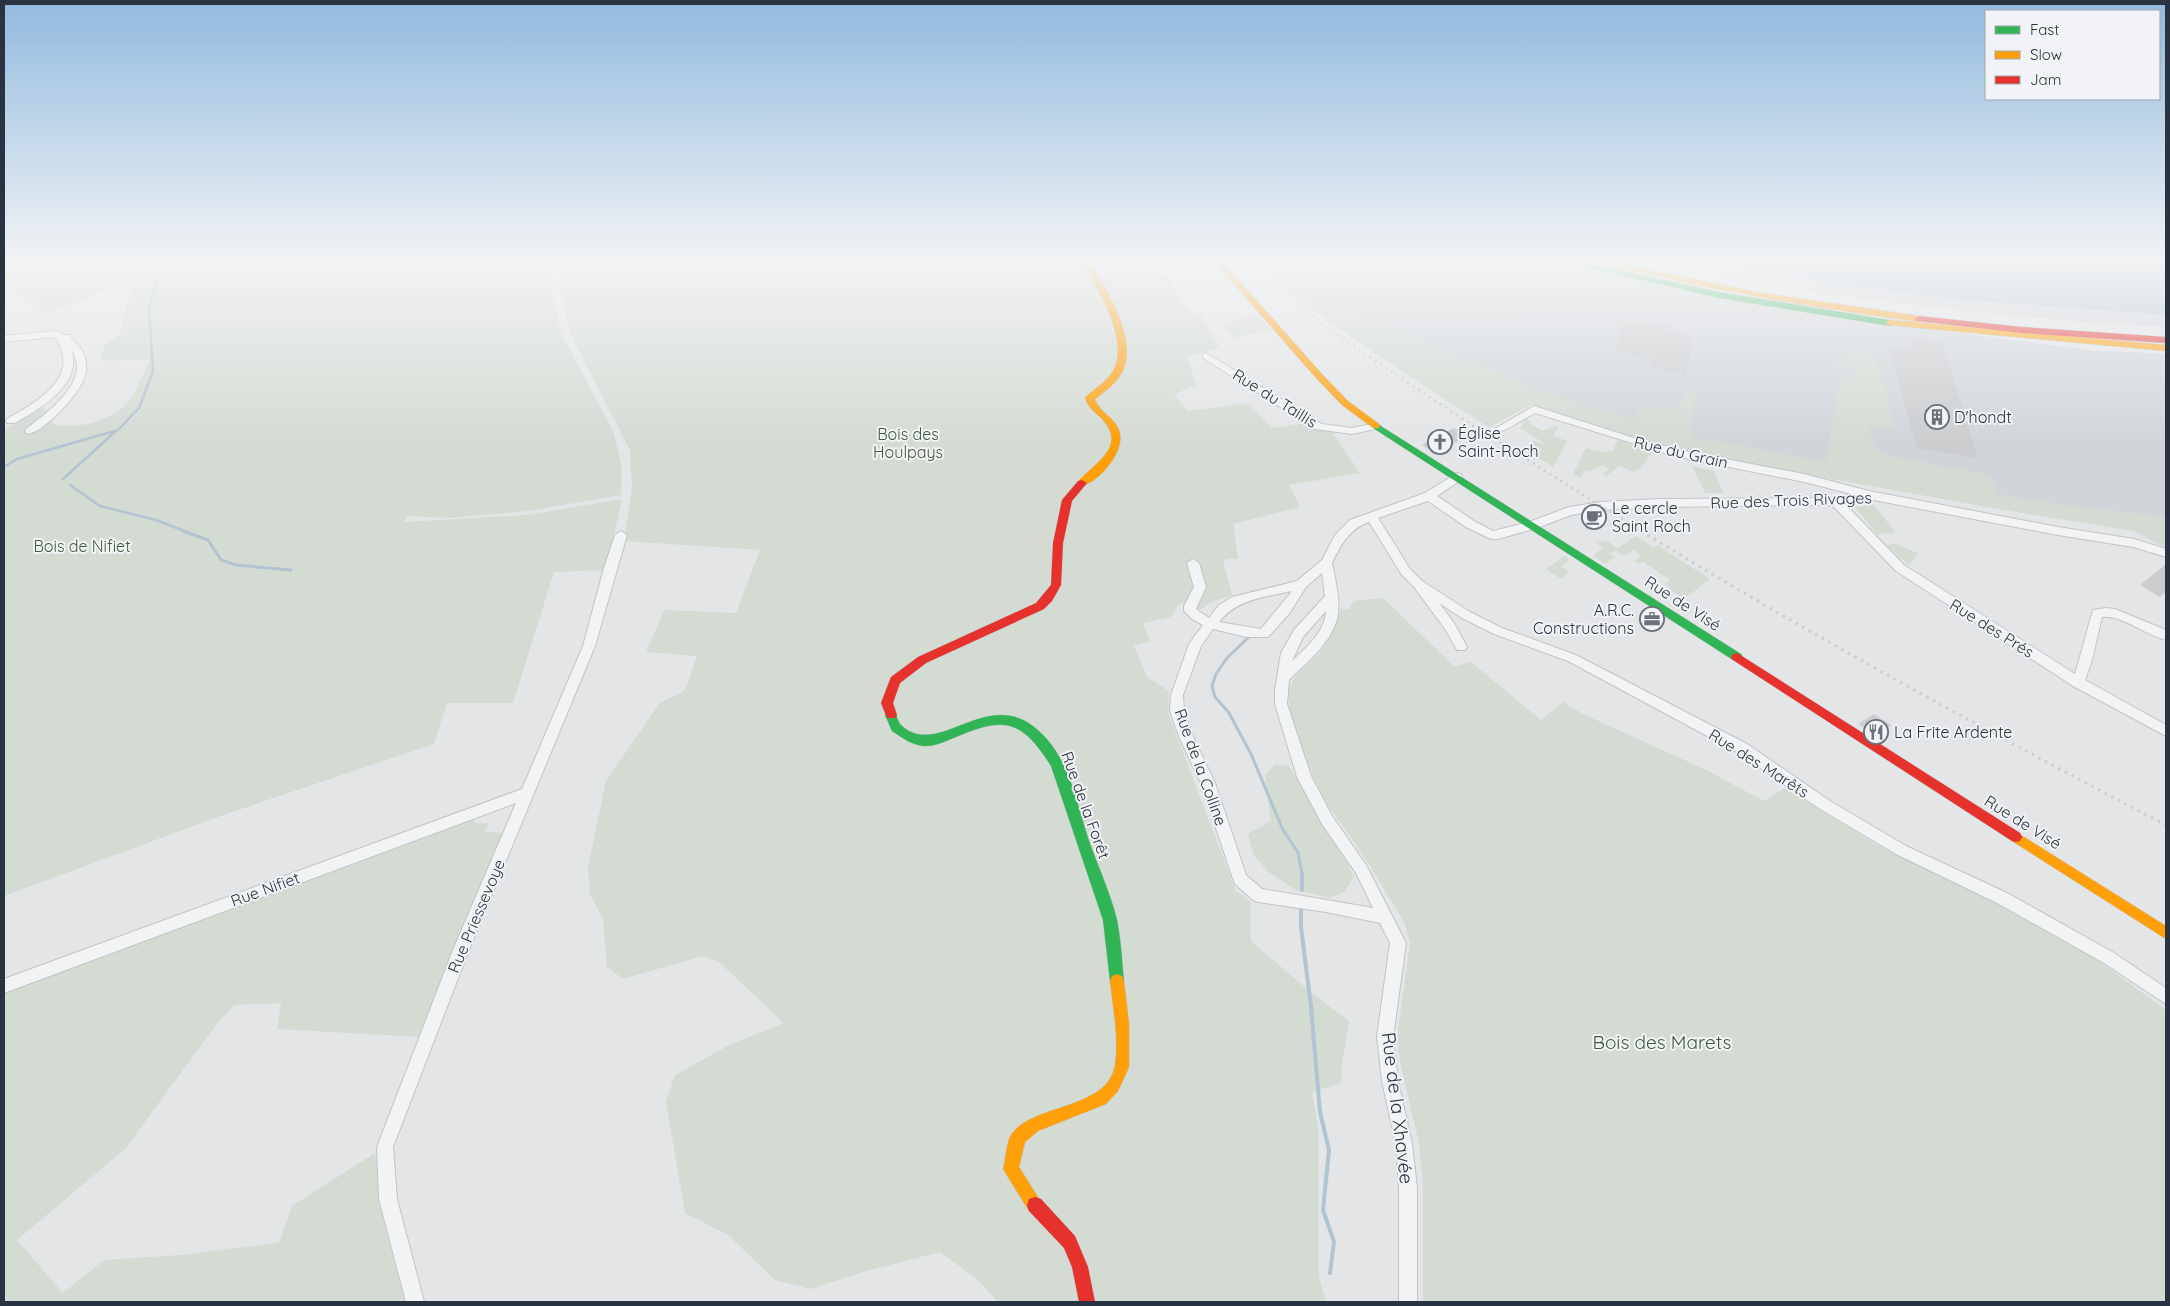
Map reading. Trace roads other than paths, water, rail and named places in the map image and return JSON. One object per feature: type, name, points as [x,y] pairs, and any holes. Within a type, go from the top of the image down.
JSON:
[{"type":"main road","name":"Rue de la Forêt","points":[[1087,1302],[1084,1278],[1066,1237],[1040,1214],[1010,1169],[1018,1138],[1033,1126],[1101,1100],[1113,1086],[1122,1067],[1122,1024],[1110,920],[1107,910],[1057,764],[1044,740],[1028,727],[1016,722],[995,719],[974,724],[945,737],[922,741],[896,728],[887,702],[895,680],[922,660],[1040,606],[1050,597],[1056,587],[1059,567],[1058,548],[1068,496],[1107,463],[1114,448],[1116,436],[1112,423],[1091,405],[1090,398],[1116,374],[1122,361],[1124,349],[1114,321]]},
{"type":"main road","name":"Rue de Visé","points":[[1271,321],[1345,403],[1376,426],[1457,476],[1842,726],[2166,933]]},
{"type":"main road","points":[[1888,321],[2019,336],[2166,348]]},
{"type":"main road","points":[[1955,321],[2166,340]]},
{"type":"main road","points":[[2016,321],[2166,332]]},
{"type":"street","points":[[4,339],[54,333],[66,337],[74,345],[80,357],[82,368],[74,390],[63,403],[30,431]]},
{"type":"street","points":[[11,420],[51,395],[63,379],[70,361],[69,354],[54,333]]},
{"type":"street","name":"Rue du Taillis","points":[[1206,356],[1319,427],[1352,432],[1376,426]]},
{"type":"street","name":"Rue du Grain","points":[[1502,428],[1534,409],[1632,441],[1693,457],[1840,485],[1868,495]]},
{"type":"street","name":"Rue de la Colline","points":[[1386,917],[1326,905],[1258,895],[1240,879],[1208,783],[1187,739],[1177,712],[1177,695],[1195,644],[1210,622],[1223,608],[1236,600],[1301,584],[1326,563],[1339,538],[1347,529],[1371,516],[1429,496],[1457,476]]},
{"type":"street","name":"Rue des Trois Rivages","points":[[1429,496],[1470,524],[1491,535],[1506,534],[1569,511],[1601,506],[1836,502],[1868,495],[2134,543],[2166,553]]},
{"type":"street","name":"Rue des Prés","points":[[1836,502],[1900,568],[2078,682],[2166,731]]},
{"type":"street","name":"Rue des Marêts","points":[[1371,516],[1406,572],[1418,584],[1479,622],[1572,658],[1742,748],[1825,806],[1902,850],[2012,903],[2109,958],[2166,997]]},
{"type":"street","name":"Rue Priessevoye","points":[[415,1302],[388,1199],[385,1146],[461,950],[589,646],[610,568],[621,536]]},
{"type":"street","points":[[1193,563],[1200,587],[1190,606],[1190,611],[1195,616],[1228,628],[1264,634],[1297,592],[1301,584]]},
{"type":"street","points":[[1283,678],[1318,643],[1332,614],[1330,581],[1326,563]]},
{"type":"street","points":[[1418,584],[1450,626],[1461,647]]},
{"type":"street","name":"Rue de la Xhavée","points":[[1331,597],[1294,638],[1284,661],[1280,690],[1281,704],[1304,777],[1327,820],[1351,852],[1386,917],[1398,944],[1385,1037],[1390,1081],[1404,1144],[1408,1179],[1408,1302]]},
{"type":"street","points":[[2078,682],[2086,660],[2097,613],[2102,612],[2119,616],[2166,635]]},
{"type":"street","name":"Rue Nifiet","points":[[4,986],[527,794]]},
{"type":"waterway","points":[[4,467],[17,459],[118,430],[139,408],[153,371],[150,321]]},
{"type":"waterway","points":[[63,479],[116,431]]},
{"type":"waterway","points":[[70,485],[100,506],[156,520],[187,532]]},
{"type":"waterway","points":[[183,531],[208,540],[221,560],[236,565],[291,570]]},
{"type":"waterway","points":[[1250,636],[1227,658],[1216,674],[1212,686],[1215,697],[1229,713],[1251,754],[1283,830],[1298,852],[1302,874]]},
{"type":"waterway","points":[[1302,874],[1302,890]]},
{"type":"waterway","points":[[1301,907],[1301,927],[1311,1007],[1320,1112],[1329,1150],[1323,1210],[1334,1242],[1330,1273]]},
{"type":"railway","points":[[1320,321],[1437,402],[1643,532]]},
{"type":"railway","points":[[1641,531],[1770,608],[1901,682],[2033,755],[2166,825]]},
{"type":"place","name":"D'hondt","points":[[1937,417]]},
{"type":"place","name":"Église Saint-Roch","points":[[1440,442]]},
{"type":"place","name":"Le cercle Saint Roch","points":[[1594,517]]},
{"type":"place","name":"A.R.C. Constructions","points":[[1652,619]]},
{"type":"place","name":"La Frite Ardente","points":[[1876,732]]},
{"type":"park label","name":"Bois des Houlpays","points":[[908,443]]},
{"type":"park label","name":"Bois de Nifiet","points":[[82,546]]},
{"type":"park label","name":"Bois des Marets","points":[[1662,1042]]}]
